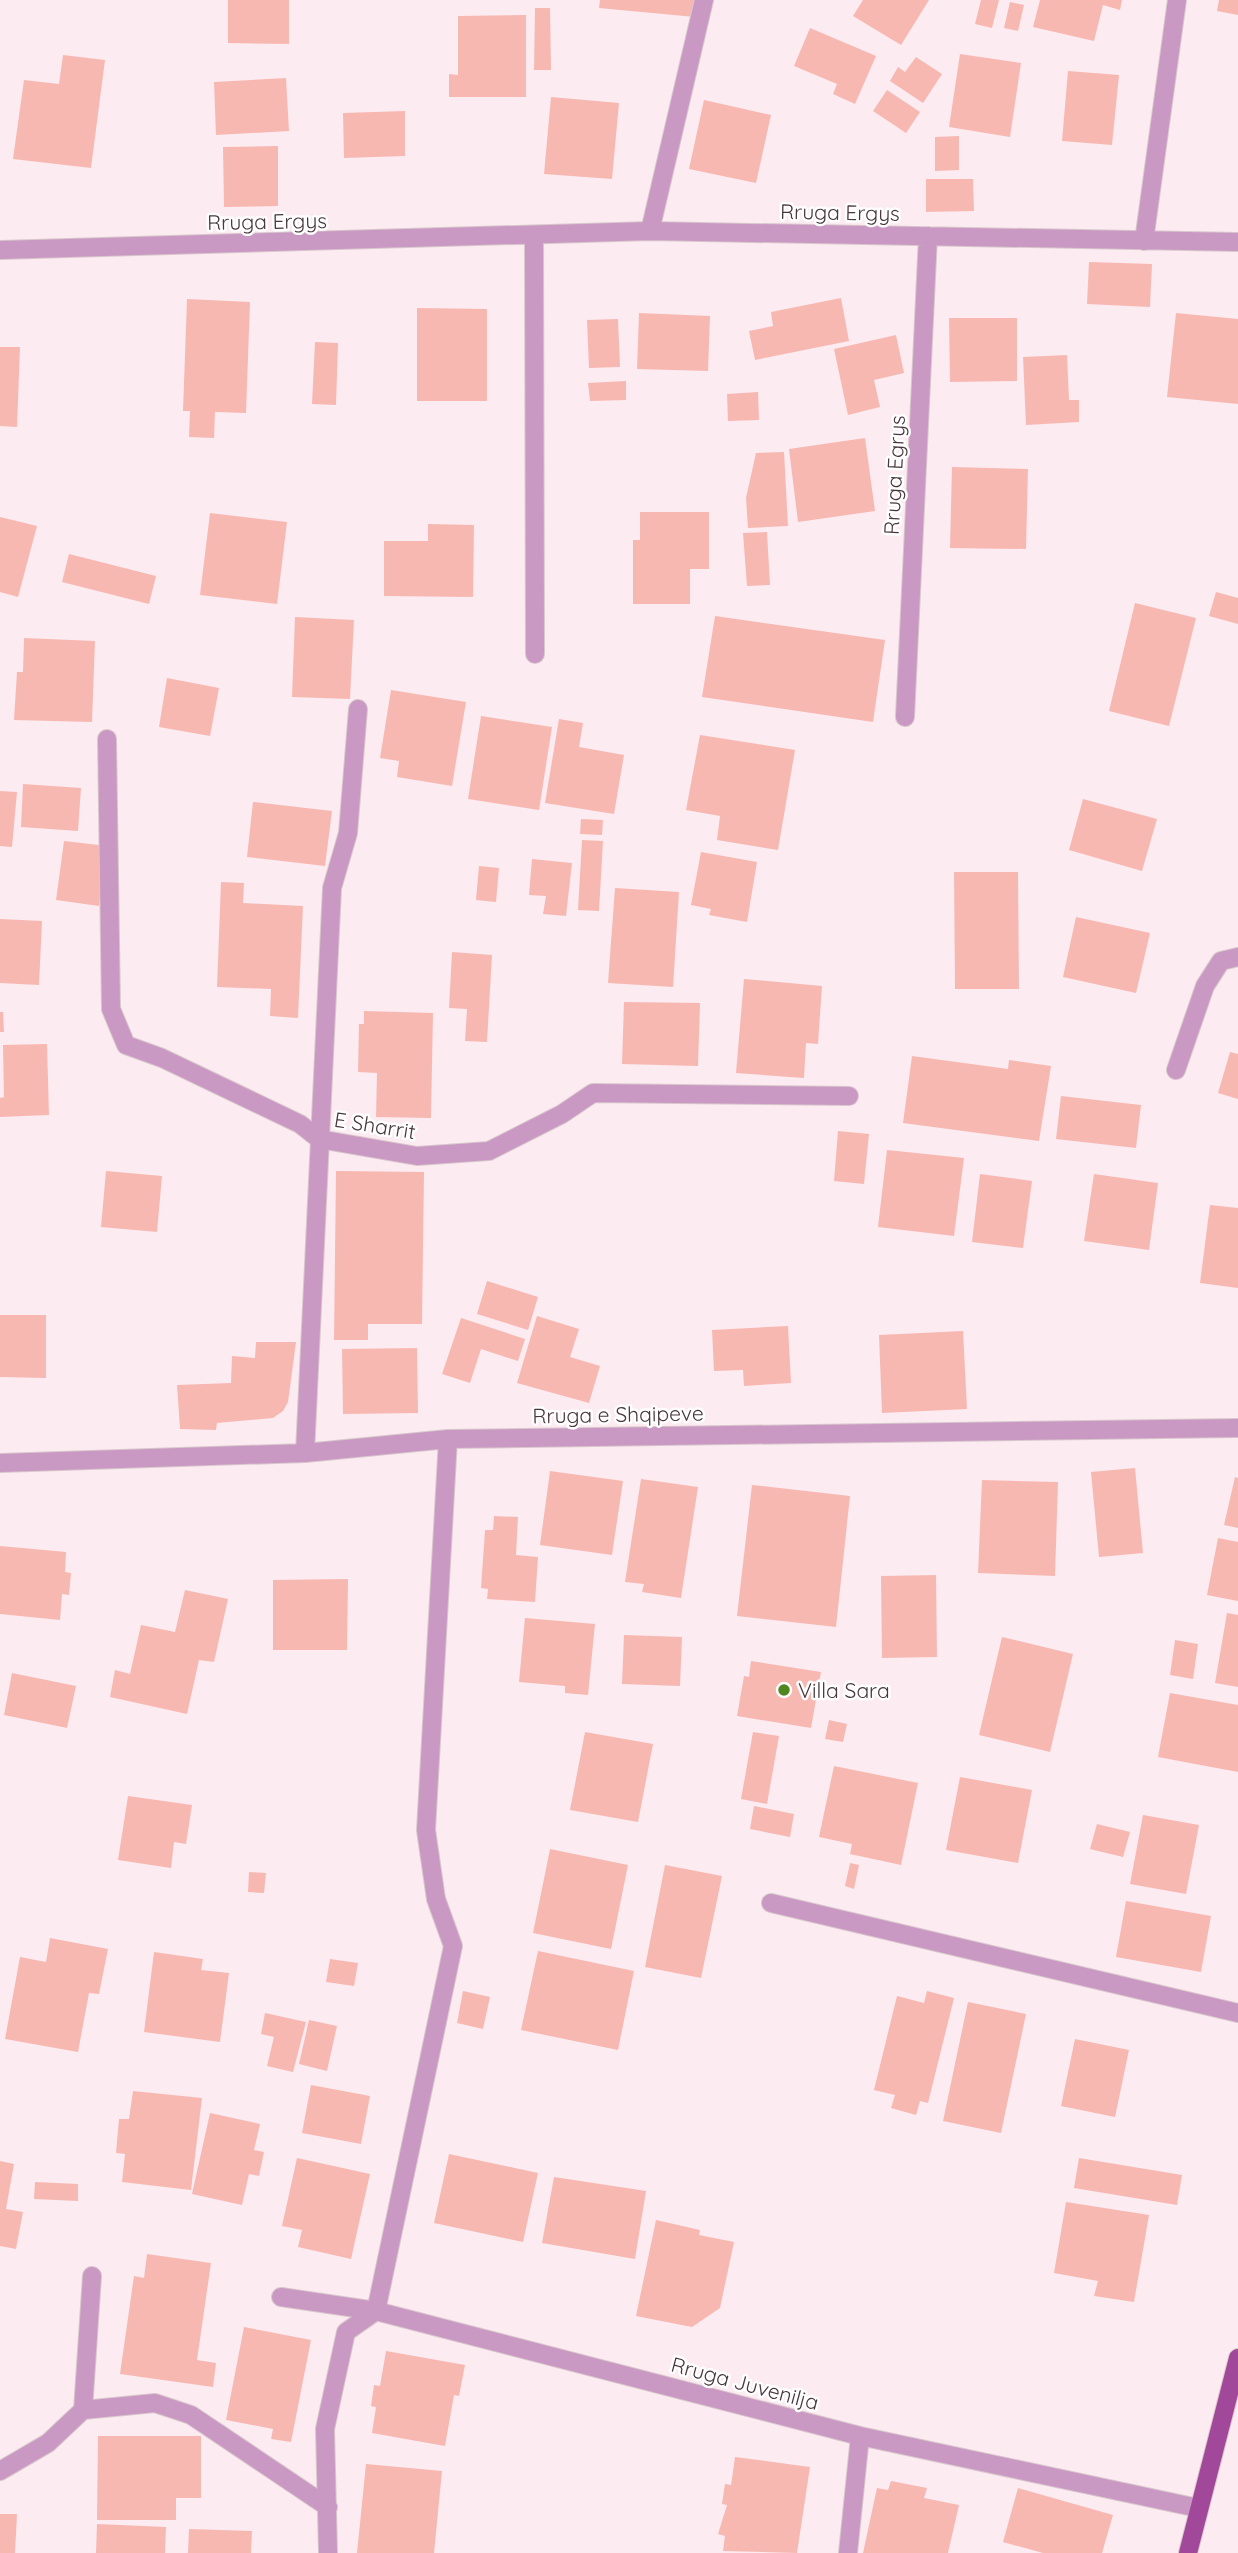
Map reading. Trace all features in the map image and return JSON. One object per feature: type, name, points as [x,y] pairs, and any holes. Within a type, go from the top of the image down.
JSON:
[{"type":"main road","points":[[1188,2553],[1238,2358]]},
{"type":"street","points":[[650,231],[705,0]]},
{"type":"street","points":[[1144,241],[1177,0]]},
{"type":"street","name":"Rruga Ergys","points":[[0,250],[650,231],[1238,243]]},
{"type":"street","points":[[534,236],[535,654]]},
{"type":"street","name":"Rruga Egrys","points":[[905,717],[928,236]]},
{"type":"street","points":[[305,1453],[332,888],[348,833],[358,709]]},
{"type":"street","name":"E Sharrit","points":[[107,738],[111,1009],[126,1045],[162,1058],[300,1124],[319,1139],[417,1156],[489,1151],[562,1114],[593,1093],[849,1096]]},
{"type":"street","points":[[1176,1070],[1205,986],[1221,961],[1238,957]]},
{"type":"street","name":"Rruga e Shqipeve","points":[[0,1464],[305,1453],[448,1439],[1238,1428]]},
{"type":"street","points":[[328,2553],[325,2429],[346,2332],[376,2311],[453,1947],[436,1899],[426,1830],[448,1439]]},
{"type":"street","points":[[771,1903],[1238,2012]]},
{"type":"street","points":[[83,2410],[93,2276]]},
{"type":"street","name":"Rruga Juvenilja","points":[[281,2297],[376,2311],[860,2436],[1198,2508]]},
{"type":"street","points":[[0,2471],[48,2443],[83,2410],[155,2403],[191,2415],[328,2507]]},
{"type":"street","points":[[848,2553],[860,2436]]},
{"type":"building","points":[[228,0],[289,0],[289,44],[228,43]]},
{"type":"building","points":[[600,0],[696,0],[695,17],[599,8]]},
{"type":"building","points":[[863,0],[929,0],[901,45],[853,16]]},
{"type":"building","points":[[981,0],[999,0],[992,28],[975,24]]},
{"type":"building","points":[[1040,0],[1122,0],[1120,10],[1103,5],[1094,41],[1033,27]]},
{"type":"building","points":[[1219,0],[1238,0],[1238,15],[1217,11]]},
{"type":"building","points":[[1010,2],[1024,5],[1018,31],[1004,28]]},
{"type":"building","points":[[535,8],[550,8],[551,70],[534,70]]},
{"type":"building","points":[[526,15],[526,97],[449,97],[449,74],[458,75],[458,16]]},
{"type":"building","points":[[810,28],[876,56],[855,104],[833,94],[837,84],[794,66]]},
{"type":"building","points":[[960,54],[1021,63],[1010,137],[949,127]]},
{"type":"building","points":[[63,55],[105,60],[91,168],[13,159],[24,80],[59,84]]},
{"type":"building","points":[[916,57],[942,74],[923,103],[890,81],[898,67],[905,72]]},
{"type":"building","points":[[1068,71],[1119,75],[1112,145],[1062,141]]},
{"type":"building","points":[[286,78],[289,131],[216,135],[214,82]]},
{"type":"building","points":[[887,90],[920,112],[906,133],[873,111]]},
{"type":"building","points":[[551,97],[619,103],[612,179],[544,174]]},
{"type":"building","points":[[704,100],[771,115],[756,183],[689,169]]},
{"type":"building","points":[[405,111],[405,156],[344,158],[343,113]]},
{"type":"building","points":[[959,136],[959,170],[935,171],[935,137]]},
{"type":"building","points":[[278,146],[278,206],[224,207],[223,147]]},
{"type":"building","points":[[926,179],[973,179],[974,211],[926,212]]},
{"type":"building","points":[[1089,262],[1152,264],[1150,307],[1087,304]]},
{"type":"building","points":[[841,298],[849,341],[755,360],[749,331],[773,326],[771,312]]},
{"type":"building","points":[[187,299],[250,302],[246,413],[215,412],[214,438],[189,437],[190,411],[183,411]]},
{"type":"building","points":[[417,308],[487,309],[487,401],[417,401]]},
{"type":"building","points":[[639,313],[710,316],[708,371],[637,369]]},
{"type":"building","points":[[1176,313],[1238,319],[1238,404],[1167,397]]},
{"type":"building","points":[[949,318],[1017,318],[1017,381],[950,382]]},
{"type":"building","points":[[618,319],[620,367],[589,368],[587,320]]},
{"type":"building","points":[[896,335],[904,373],[874,380],[880,407],[848,415],[834,349]]},
{"type":"building","points":[[315,342],[338,343],[336,405],[312,404]]},
{"type":"building","points":[[0,347],[20,347],[17,427],[0,426]]},
{"type":"building","points":[[1067,355],[1069,400],[1079,400],[1079,422],[1026,425],[1023,357]]},
{"type":"building","points":[[626,381],[626,400],[590,401],[588,383]]},
{"type":"building","points":[[758,392],[759,420],[728,421],[727,394]]},
{"type":"building","points":[[865,438],[875,511],[798,522],[789,449]]},
{"type":"building","points":[[784,452],[788,526],[748,528],[746,498],[756,453]]},
{"type":"building","points":[[952,467],[1028,469],[1026,549],[950,548]]},
{"type":"building","points":[[640,512],[709,512],[709,569],[690,569],[690,604],[633,604],[633,540],[640,540]]},
{"type":"building","points":[[210,513],[287,522],[277,604],[200,595]]},
{"type":"building","points":[[0,517],[37,526],[18,597],[0,592]]},
{"type":"building","points":[[428,524],[474,525],[473,597],[384,596],[384,541],[428,541]]},
{"type":"building","points":[[767,532],[770,585],[747,586],[743,533]]},
{"type":"building","points":[[69,554],[156,576],[149,604],[62,582]]},
{"type":"building","points":[[1216,592],[1238,598],[1238,624],[1209,616]]},
{"type":"building","points":[[1135,603],[1196,618],[1169,726],[1109,711]]},
{"type":"building","points":[[715,616],[885,640],[873,722],[702,697]]},
{"type":"building","points":[[295,617],[354,620],[350,699],[292,697]]},
{"type":"building","points":[[24,638],[95,641],[92,722],[14,720],[17,672],[23,672]]},
{"type":"building","points":[[167,678],[219,688],[210,736],[159,727]]},
{"type":"building","points":[[391,690],[466,702],[452,786],[397,777],[399,761],[380,758]]},
{"type":"building","points":[[481,716],[552,727],[539,810],[468,799]]},
{"type":"building","points":[[559,719],[583,723],[579,747],[624,755],[614,814],[545,803]]},
{"type":"building","points":[[700,735],[795,750],[778,850],[717,840],[720,816],[686,810]]},
{"type":"building","points":[[23,784],[81,788],[78,831],[21,827]]},
{"type":"building","points":[[0,791],[17,792],[12,847],[0,846]]},
{"type":"building","points":[[1083,799],[1157,819],[1142,871],[1069,850]]},
{"type":"building","points":[[253,802],[332,811],[325,866],[247,857]]},
{"type":"building","points":[[581,819],[603,820],[602,835],[580,834]]},
{"type":"building","points":[[582,840],[603,841],[599,911],[578,910]]},
{"type":"building","points":[[64,841],[107,846],[99,906],[56,900]]},
{"type":"building","points":[[701,852],[757,862],[747,922],[709,915],[711,909],[691,905]]},
{"type":"building","points":[[532,859],[572,863],[566,916],[543,914],[546,896],[529,895]]},
{"type":"building","points":[[479,866],[499,868],[496,902],[476,900]]},
{"type":"building","points":[[954,872],[1018,872],[1019,989],[955,989]]},
{"type":"building","points":[[221,882],[244,883],[243,903],[303,906],[298,1018],[270,1016],[271,989],[217,987]]},
{"type":"building","points":[[615,888],[679,892],[673,987],[608,983]]},
{"type":"building","points":[[1076,917],[1150,933],[1136,993],[1063,977]]},
{"type":"building","points":[[0,919],[42,921],[39,985],[0,983]]},
{"type":"building","points":[[452,952],[492,955],[487,1042],[465,1041],[467,1009],[449,1008]]},
{"type":"building","points":[[744,979],[822,986],[818,1044],[806,1043],[804,1078],[736,1073]]},
{"type":"building","points":[[624,1002],[700,1003],[698,1066],[622,1064]]},
{"type":"building","points":[[364,1011],[433,1013],[431,1118],[376,1117],[377,1073],[358,1072],[359,1024],[364,1024]]},
{"type":"building","points":[[0,1012],[3,1012],[4,1032],[0,1032]]},
{"type":"building","points":[[47,1044],[49,1115],[0,1117],[0,1098],[4,1097],[3,1045]]},
{"type":"building","points":[[1230,1052],[1238,1054],[1238,1099],[1218,1093]]},
{"type":"building","points":[[912,1056],[1008,1069],[1009,1060],[1051,1066],[1039,1141],[903,1123]]},
{"type":"building","points":[[1061,1096],[1141,1105],[1136,1148],[1056,1139]]},
{"type":"building","points":[[838,1131],[869,1134],[864,1184],[834,1181]]},
{"type":"building","points":[[887,1150],[964,1158],[954,1236],[878,1227]]},
{"type":"building","points":[[106,1171],[162,1176],[157,1232],[101,1227]]},
{"type":"building","points":[[336,1171],[424,1172],[422,1324],[368,1324],[368,1340],[334,1340]]},
{"type":"building","points":[[980,1174],[1032,1181],[1023,1248],[972,1242]]},
{"type":"building","points":[[1094,1174],[1158,1183],[1149,1250],[1084,1241]]},
{"type":"building","points":[[1210,1205],[1238,1208],[1238,1288],[1200,1283]]},
{"type":"building","points":[[487,1281],[538,1297],[528,1330],[477,1314]]},
{"type":"building","points":[[0,1315],[46,1315],[46,1378],[0,1377]]},
{"type":"building","points":[[537,1316],[579,1329],[570,1357],[600,1366],[589,1403],[517,1383]]},
{"type":"building","points":[[461,1318],[525,1339],[518,1361],[481,1349],[470,1383],[442,1374]]},
{"type":"building","points":[[788,1326],[791,1383],[744,1386],[743,1370],[714,1371],[712,1330]]},
{"type":"building","points":[[963,1331],[967,1409],[882,1413],[879,1335]]},
{"type":"building","points":[[256,1342],[296,1342],[288,1402],[283,1411],[273,1418],[217,1423],[216,1430],[180,1429],[177,1385],[231,1383],[232,1356],[255,1358]]},
{"type":"building","points":[[417,1348],[418,1413],[343,1414],[342,1349]]},
{"type":"building","points":[[1135,1468],[1143,1553],[1099,1557],[1091,1472]]},
{"type":"building","points":[[550,1471],[623,1481],[612,1555],[540,1545]]},
{"type":"building","points":[[1235,1477],[1238,1478],[1238,1528],[1224,1525]]},
{"type":"building","points":[[641,1479],[698,1487],[681,1598],[642,1592],[644,1584],[625,1582]]},
{"type":"building","points":[[982,1480],[1058,1482],[1055,1576],[978,1573]]},
{"type":"building","points":[[752,1485],[850,1496],[836,1627],[737,1616]]},
{"type":"building","points":[[494,1516],[518,1517],[516,1555],[538,1557],[535,1602],[487,1599],[488,1589],[481,1588],[485,1530],[493,1530]]},
{"type":"building","points":[[1218,1538],[1238,1542],[1238,1601],[1207,1595]]},
{"type":"building","points":[[0,1546],[66,1552],[65,1572],[71,1573],[69,1595],[62,1594],[60,1620],[0,1614]]},
{"type":"building","points":[[936,1575],[937,1657],[882,1658],[881,1576]]},
{"type":"building","points":[[348,1579],[347,1650],[273,1650],[273,1580]]},
{"type":"building","points":[[185,1590],[228,1599],[214,1662],[199,1660],[187,1714],[110,1697],[115,1670],[130,1674],[141,1625],[175,1632]]},
{"type":"building","points":[[1227,1613],[1238,1615],[1238,1687],[1215,1683]]},
{"type":"building","points":[[525,1618],[595,1624],[588,1695],[565,1693],[565,1686],[519,1682]]},
{"type":"building","points":[[624,1635],[682,1637],[680,1686],[622,1684]]},
{"type":"building","points":[[1002,1637],[1073,1654],[1050,1752],[979,1735]]},
{"type":"building","points":[[1175,1640],[1198,1644],[1193,1679],[1170,1675]]},
{"type":"building","points":[[751,1661],[821,1672],[811,1728],[737,1716],[744,1676],[749,1677]]},
{"type":"building","points":[[12,1673],[76,1686],[67,1728],[4,1715]]},
{"type":"building","points":[[1170,1693],[1238,1705],[1238,1772],[1158,1757]]},
{"type":"building","points":[[829,1720],[847,1724],[843,1742],[825,1739]]},
{"type":"building","points":[[585,1732],[653,1744],[638,1822],[570,1810]]},
{"type":"building","points":[[753,1732],[779,1736],[767,1804],[741,1799]]},
{"type":"building","points":[[834,1766],[918,1783],[901,1865],[850,1854],[852,1844],[819,1837]]},
{"type":"building","points":[[960,1777],[1032,1790],[1018,1863],[946,1850]]},
{"type":"building","points":[[128,1796],[192,1805],[186,1844],[174,1842],[171,1868],[118,1860]]},
{"type":"building","points":[[754,1806],[794,1814],[790,1837],[750,1829]]},
{"type":"building","points":[[1143,1815],[1199,1825],[1186,1894],[1130,1884]]},
{"type":"building","points":[[1097,1824],[1130,1832],[1123,1857],[1090,1849]]},
{"type":"building","points":[[550,1849],[628,1865],[611,1949],[533,1933]]},
{"type":"building","points":[[850,1863],[859,1865],[854,1889],[845,1886]]},
{"type":"building","points":[[665,1865],[722,1876],[701,1978],[645,1967]]},
{"type":"building","points":[[249,1872],[266,1873],[264,1893],[248,1892]]},
{"type":"building","points":[[1126,1901],[1211,1916],[1201,1972],[1116,1957]]},
{"type":"building","points":[[50,1938],[108,1949],[99,1994],[89,1993],[78,2052],[5,2039],[20,1957],[46,1962]]},
{"type":"building","points":[[538,1951],[634,1971],[618,2050],[521,2030]]},
{"type":"building","points":[[154,1952],[203,1959],[201,1970],[229,1973],[220,2042],[144,2032]]},
{"type":"building","points":[[330,1959],[358,1963],[354,1986],[326,1982]]},
{"type":"building","points":[[463,1991],[490,1997],[483,2029],[457,2023]]},
{"type":"building","points":[[927,1991],[954,1998],[928,2103],[920,2101],[916,2115],[891,2108],[895,2095],[874,2090],[897,1996],[924,2003]]},
{"type":"building","points":[[968,2002],[1026,2014],[1001,2133],[943,2121]]},
{"type":"building","points":[[265,2013],[306,2022],[293,2072],[267,2066],[274,2037],[261,2034]]},
{"type":"building","points":[[309,2020],[337,2026],[327,2071],[299,2064]]},
{"type":"building","points":[[1075,2039],[1129,2050],[1115,2117],[1061,2106]]},
{"type":"building","points":[[311,2085],[370,2096],[361,2144],[302,2133]]},
{"type":"building","points":[[133,2091],[202,2098],[191,2190],[122,2182],[125,2154],[116,2153],[119,2119],[129,2119]]},
{"type":"building","points":[[210,2113],[260,2124],[254,2150],[264,2152],[259,2176],[249,2174],[242,2205],[192,2194]]},
{"type":"building","points":[[449,2154],[538,2173],[523,2242],[434,2223]]},
{"type":"building","points":[[297,2158],[370,2174],[351,2259],[298,2247],[302,2230],[282,2226]]},
{"type":"building","points":[[1079,2158],[1182,2175],[1177,2205],[1074,2188]]},
{"type":"building","points":[[0,2161],[14,2164],[6,2209],[23,2212],[16,2249],[0,2246]]},
{"type":"building","points":[[554,2177],[646,2191],[635,2259],[542,2243]]},
{"type":"building","points":[[35,2182],[78,2184],[78,2201],[34,2199]]},
{"type":"building","points":[[1066,2202],[1149,2215],[1134,2302],[1094,2296],[1098,2281],[1054,2273]]},
{"type":"building","points":[[656,2220],[700,2230],[699,2235],[734,2242],[720,2308],[692,2327],[636,2316]]},
{"type":"building","points":[[147,2254],[211,2263],[197,2360],[216,2363],[213,2387],[120,2374],[134,2276],[144,2278]]},
{"type":"building","points":[[244,2327],[311,2340],[291,2442],[271,2439],[273,2429],[226,2420]]},
{"type":"building","points":[[386,2351],[465,2365],[459,2396],[454,2395],[445,2446],[372,2433],[376,2407],[371,2406],[374,2385],[380,2386]]},
{"type":"building","points":[[98,2436],[201,2436],[201,2498],[176,2498],[176,2520],[97,2520]]},
{"type":"building","points":[[735,2457],[810,2467],[797,2553],[723,2551],[725,2536],[718,2534],[727,2505],[722,2504],[725,2484],[731,2485]]},
{"type":"building","points":[[366,2464],[442,2471],[434,2553],[357,2553]]},
{"type":"building","points":[[891,2481],[927,2488],[924,2498],[959,2505],[948,2553],[863,2553],[877,2488],[888,2490]]},
{"type":"building","points":[[1018,2488],[1113,2515],[1102,2553],[1043,2553],[1003,2542]]},
{"type":"building","points":[[0,2514],[17,2514],[15,2553],[0,2553]]},
{"type":"building","points":[[97,2524],[166,2527],[165,2553],[96,2553]]},
{"type":"building","points":[[189,2529],[252,2531],[251,2553],[188,2553]]},
{"type":"place","name":"Villa Sara","points":[[784,1690]]}]
